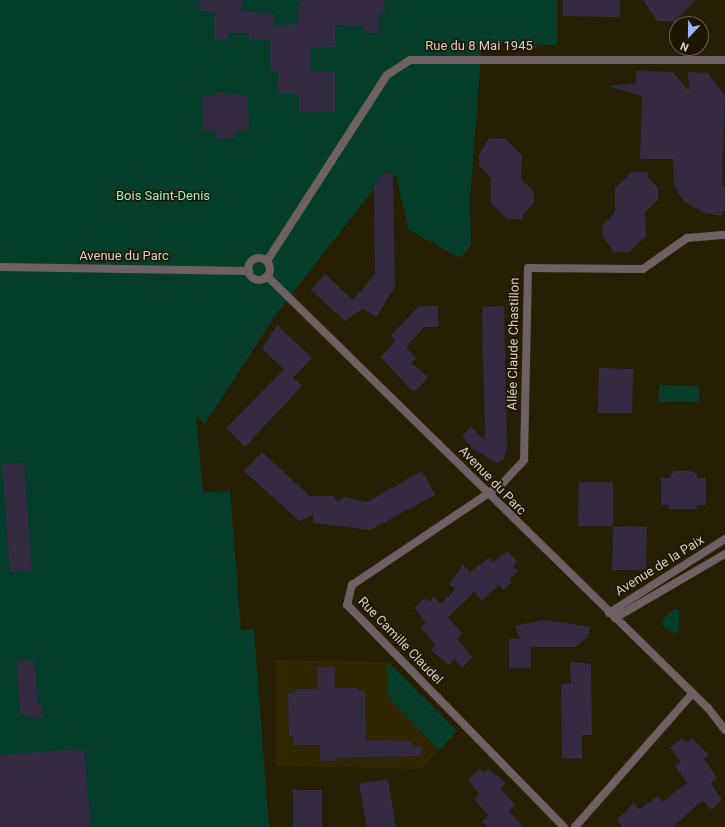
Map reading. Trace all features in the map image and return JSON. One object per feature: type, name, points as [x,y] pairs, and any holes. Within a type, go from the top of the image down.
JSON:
[{"type":"street","name":"Rue du 8 Mai 1945","points":[[267,261],[387,75],[410,60],[725,60]]},
{"type":"street","name":"Allée Claude Chastillon","points":[[488,492],[501,485],[524,460],[528,268],[642,269],[687,238],[725,235]]},
{"type":"street","points":[[254,259],[267,261],[270,269],[267,276],[256,279],[248,271],[254,259]]},
{"type":"street","name":"Avenue du Parc","points":[[0,267],[248,271]]},
{"type":"street","name":"Avenue du Parc","points":[[267,276],[700,701],[725,730]]},
{"type":"street","name":"Rue Camille Claudel","points":[[488,492],[352,585],[347,605],[564,827]]},
{"type":"street","name":"Avenue de la Paix","points":[[612,616],[725,539]]},
{"type":"street","name":"Avenue de la Paix","points":[[612,616],[725,554]]},
{"type":"street","points":[[575,827],[692,694]]},
{"type":"shaded area","points":[[276,660],[388,662],[388,697],[439,750],[421,769],[276,766]]},
{"type":"green space","name":"Bois Saint-Denis","points":[[0,0],[557,0],[557,45],[482,43],[470,200],[471,245],[460,258],[409,230],[396,176],[380,181],[274,317],[205,424],[196,416],[203,492],[230,491],[241,630],[254,629],[269,827],[0,827]]},
{"type":"green space","points":[[659,385],[699,386],[699,402],[659,402]]},
{"type":"green space","points":[[679,609],[679,627],[677,633],[672,633],[662,625],[663,619],[673,610]]},
{"type":"green space","points":[[388,662],[457,731],[439,750],[388,697]]},
{"type":"building","points":[[200,0],[243,0],[242,11],[274,14],[274,26],[298,24],[299,2],[313,0],[384,0],[385,13],[379,13],[379,33],[363,33],[363,26],[335,25],[335,47],[311,47],[310,72],[335,72],[335,112],[299,112],[299,93],[278,93],[278,71],[270,71],[270,40],[249,40],[249,33],[228,33],[228,40],[214,40],[214,12],[200,11]]},
{"type":"building","points":[[563,0],[620,0],[620,17],[563,16]]},
{"type":"building","points":[[643,0],[696,0],[680,16],[669,16],[669,22],[657,21]]},
{"type":"building","points":[[636,71],[673,72],[689,91],[688,72],[708,73],[725,96],[722,187],[725,187],[725,210],[721,216],[705,213],[683,201],[674,185],[673,159],[640,159],[642,96],[607,86],[636,83]]},
{"type":"building","points":[[217,92],[248,96],[249,131],[235,131],[234,138],[216,138],[216,131],[203,131],[202,95],[216,96]]},
{"type":"building","points":[[489,138],[506,139],[522,155],[521,179],[534,192],[534,203],[523,214],[523,219],[507,219],[491,203],[491,178],[479,166],[479,155]]},
{"type":"building","points":[[632,172],[648,172],[648,177],[658,188],[658,200],[645,212],[646,236],[629,252],[613,252],[603,236],[603,225],[615,212],[615,188]]},
{"type":"building","points":[[383,173],[393,173],[395,287],[376,317],[363,309],[345,321],[311,290],[325,274],[353,300],[375,274],[374,188]]},
{"type":"building","points":[[419,306],[438,306],[438,327],[424,327],[406,347],[416,358],[411,363],[428,377],[416,391],[411,390],[381,357],[395,341],[391,335]]},
{"type":"building","points":[[504,306],[507,447],[504,459],[496,463],[473,449],[462,436],[471,427],[485,440],[482,307]]},
{"type":"building","points":[[277,325],[312,358],[293,378],[302,386],[245,447],[226,428],[284,369],[262,349]]},
{"type":"building","points":[[599,368],[633,369],[632,413],[598,413]]},
{"type":"building","points":[[262,452],[310,496],[333,496],[338,501],[344,497],[367,502],[422,471],[435,495],[370,530],[313,523],[313,515],[299,521],[244,471]]},
{"type":"building","points":[[24,463],[32,570],[10,572],[2,465]]},
{"type":"building","points":[[674,471],[691,471],[697,474],[697,478],[706,478],[706,505],[697,505],[697,509],[669,509],[669,505],[661,505],[661,478],[669,478]]},
{"type":"building","points":[[579,482],[613,482],[613,526],[578,526]]},
{"type":"building","points":[[613,526],[647,527],[646,570],[612,570]]},
{"type":"building","points":[[508,551],[517,562],[513,566],[518,571],[510,579],[512,582],[503,590],[499,585],[482,600],[474,592],[448,617],[462,634],[457,639],[472,657],[462,668],[454,659],[449,665],[431,650],[435,645],[421,627],[426,622],[414,608],[425,598],[429,602],[434,597],[441,604],[455,589],[449,584],[463,565],[470,572],[489,558],[493,562]]},
{"type":"building","points":[[543,620],[591,627],[587,638],[575,647],[531,647],[531,668],[509,668],[509,639],[520,639],[515,626]]},
{"type":"building","points":[[34,660],[38,703],[42,703],[43,717],[29,718],[29,714],[20,715],[17,661]]},
{"type":"building","points":[[570,662],[591,664],[592,735],[582,735],[582,759],[562,758],[561,684],[571,683]]},
{"type":"building","points":[[317,667],[335,667],[335,688],[358,688],[358,691],[365,691],[366,740],[412,741],[412,747],[421,746],[421,756],[337,758],[337,761],[320,761],[320,745],[294,745],[293,736],[289,736],[288,693],[295,693],[295,689],[318,689]]},
{"type":"building","points":[[682,738],[686,743],[692,738],[709,755],[704,759],[717,778],[711,783],[722,800],[711,810],[704,801],[698,804],[673,827],[622,827],[617,820],[634,803],[639,809],[658,796],[662,802],[687,783],[675,766],[681,762],[670,748]]},
{"type":"building","points":[[84,749],[91,827],[0,827],[0,755]]},
{"type":"building","points":[[479,769],[485,772],[488,769],[506,783],[501,789],[515,805],[509,811],[523,827],[488,827],[482,822],[488,815],[474,799],[479,794],[468,779]]},
{"type":"building","points":[[388,779],[396,827],[367,827],[359,784]]},
{"type":"building","points":[[293,790],[322,790],[322,827],[293,827]]}]
